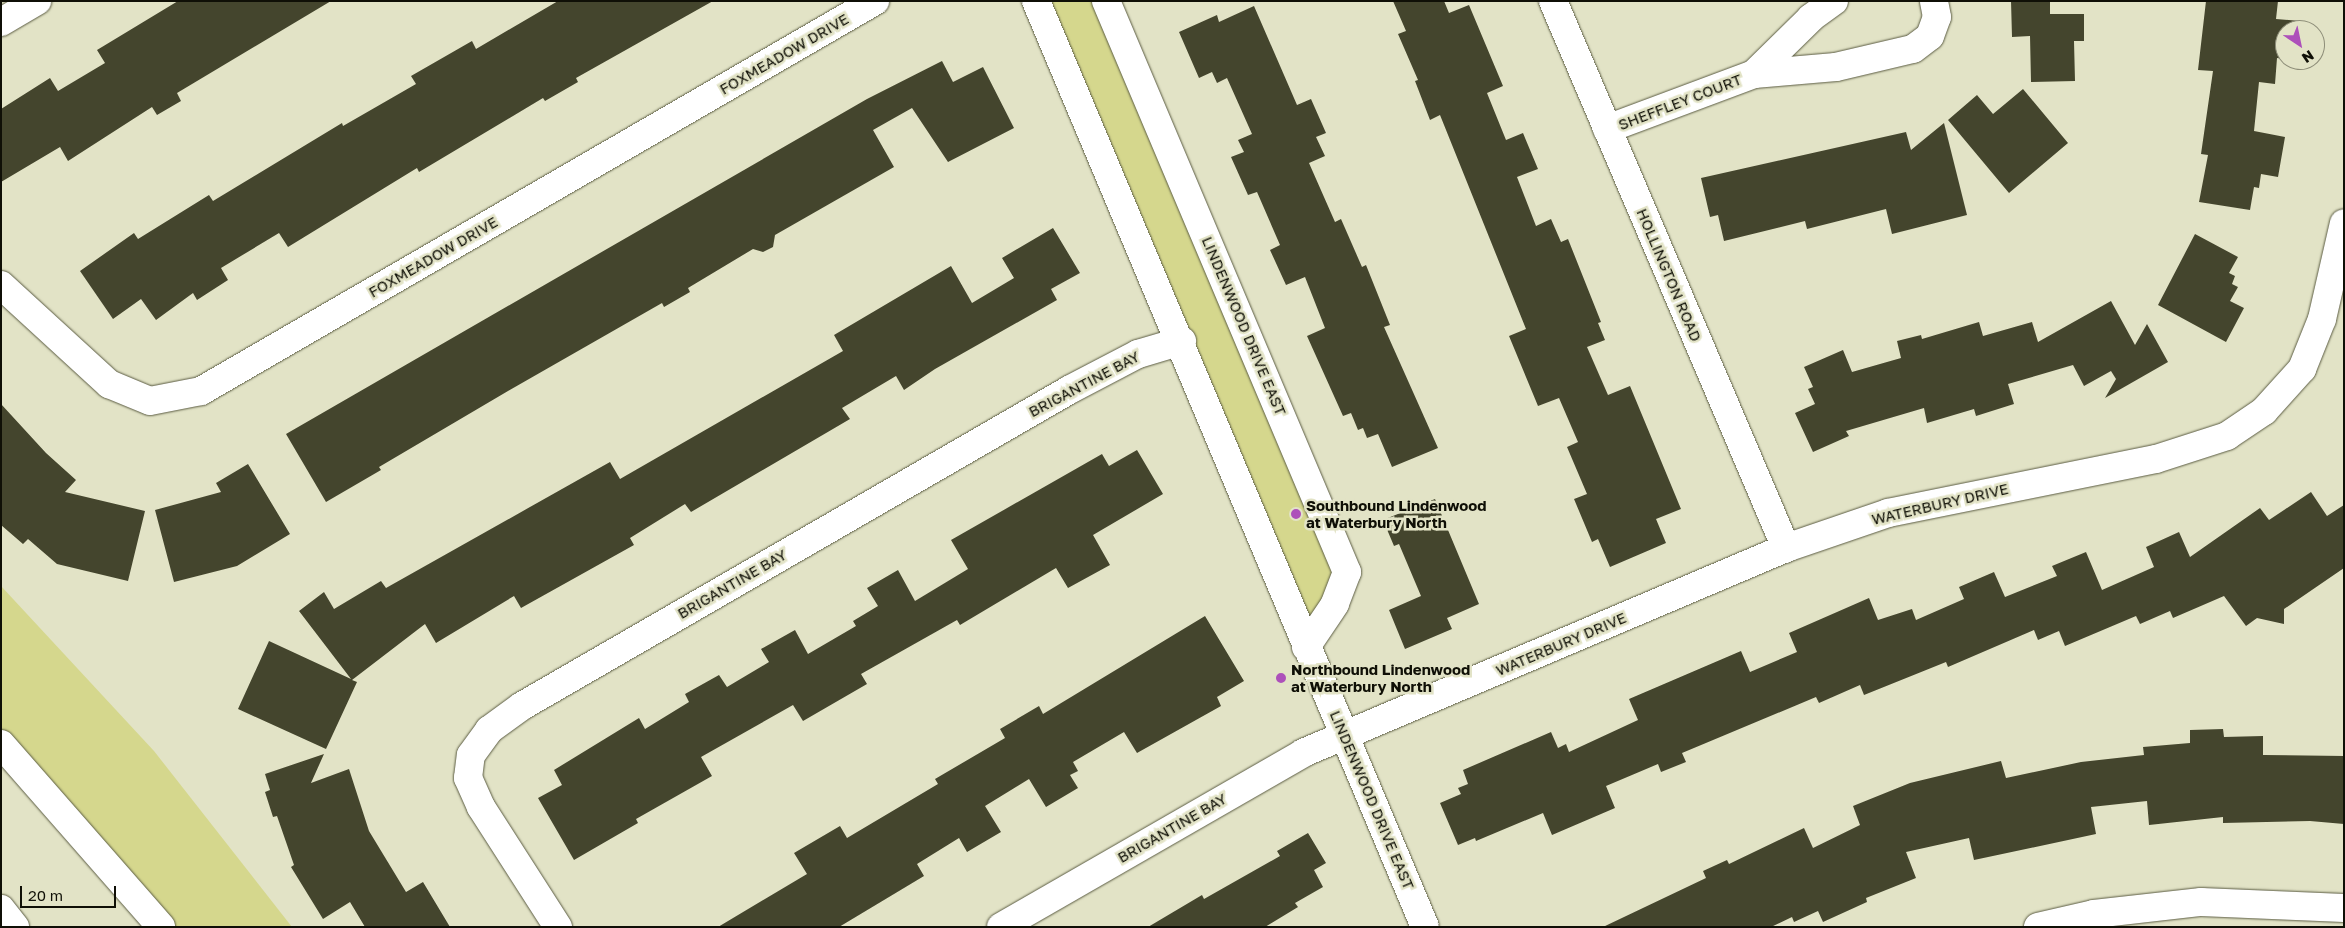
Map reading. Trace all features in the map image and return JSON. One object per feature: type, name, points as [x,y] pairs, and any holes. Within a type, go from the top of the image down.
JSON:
[{"type":"street","points":[[1,22],[37,1]]},
{"type":"street","name":"FOXMEADOW DRIVE","points":[[1,285],[109,384],[150,401],[200,391],[875,1]]},
{"type":"street","name":"LINDENWOOD DRIVE EAST","points":[[1036,1],[1182,341],[1306,647],[1346,735],[1425,927]]},
{"type":"street","name":"LINDENWOOD DRIVE EAST","points":[[1106,1],[1347,572],[1335,604],[1306,647]]},
{"type":"street","name":"HOLLINGTON ROAD","points":[[1553,1],[1786,548]]},
{"type":"street","points":[[1754,74],[1811,18],[1834,1]]},
{"type":"street","points":[[1754,74],[1836,67],[1913,49],[1930,36],[1937,17],[1934,1]]},
{"type":"street","name":"SHEFFLEY COURT","points":[[1607,129],[1754,74]]},
{"type":"street","name":"WATERBURY DRIVE","points":[[1346,735],[1786,548],[1888,513],[2156,459],[2227,436],[2264,412],[2302,369],[2322,319],[2344,223]]},
{"type":"street","name":"BRIGANTINE BAY","points":[[558,927],[481,808],[468,778],[471,755],[488,730],[522,706],[1069,390],[1138,354],[1182,341]]},
{"type":"street","name":"BRIGANTINE BAY","points":[[1001,927],[1304,753],[1346,735]]},
{"type":"street","points":[[1,744],[161,927]]},
{"type":"street","points":[[2038,927],[2094,914],[2201,902],[2344,908]]},
{"type":"street","points":[[1,910],[15,927]]},
{"type":"green space","points":[[1036,1],[1106,1],[1347,572],[1306,647]]},
{"type":"green space","points":[[1,586],[154,751],[292,927],[161,927],[1,744]]},
{"type":"building","points":[[178,1],[331,1],[177,93],[181,101],[157,115],[152,107],[68,161],[60,147],[1,182],[1,109],[50,78],[58,91],[105,63],[97,50]]},
{"type":"building","points":[[558,1],[713,1],[576,78],[578,82],[545,101],[543,98],[419,172],[417,168],[288,247],[279,233],[221,268],[228,280],[197,300],[193,293],[156,320],[141,299],[113,319],[80,271],[134,233],[138,239],[209,195],[213,201],[342,123],[343,126],[416,84],[411,76],[472,41],[476,49]]},
{"type":"building","points":[[1393,1],[1444,1],[1449,13],[1469,5],[1503,86],[1487,93],[1506,140],[1523,133],[1538,169],[1517,177],[1536,226],[1551,219],[1561,242],[1568,239],[1601,322],[1598,323],[1605,340],[1587,347],[1608,395],[1630,386],[1681,509],[1656,519],[1666,543],[1610,567],[1598,539],[1592,542],[1574,499],[1587,494],[1567,447],[1578,442],[1559,398],[1538,406],[1509,336],[1526,329],[1440,115],[1430,120],[1415,81],[1418,80],[1398,34],[1406,31]]},
{"type":"building","points":[[2011,1],[2050,1],[2050,14],[2084,14],[2084,41],[2074,41],[2075,81],[2031,82],[2030,36],[2012,37]]},
{"type":"building","points":[[2206,1],[2278,1],[2276,19],[2288,20],[2275,20],[2275,84],[2259,82],[2254,131],[2285,137],[2278,177],[2261,174],[2259,188],[2254,187],[2250,210],[2199,202],[2208,155],[2201,154],[2213,71],[2198,70]]},
{"type":"building","points":[[1254,6],[1297,105],[1311,99],[1326,133],[1316,137],[1325,156],[1309,163],[1335,222],[1341,219],[1362,267],[1366,265],[1390,325],[1384,327],[1438,448],[1392,467],[1378,434],[1367,438],[1363,428],[1358,430],[1351,413],[1343,416],[1307,336],[1325,328],[1305,277],[1286,285],[1270,250],[1280,245],[1257,192],[1248,195],[1231,157],[1244,152],[1238,140],[1252,134],[1227,78],[1217,83],[1212,72],[1199,78],[1179,32],[1217,15],[1219,22]]},
{"type":"building","points":[[942,61],[953,82],[983,67],[1014,128],[948,162],[912,108],[873,130],[894,167],[775,235],[773,247],[763,252],[753,249],[688,288],[690,292],[664,307],[662,303],[508,391],[379,467],[381,470],[326,502],[286,434],[867,99]]},
{"type":"building","points":[[2023,89],[2068,143],[2009,193],[1948,120],[1977,95],[1993,114]]},
{"type":"building","points":[[1944,123],[1967,215],[1892,234],[1886,209],[1807,229],[1805,221],[1724,241],[1718,215],[1710,217],[1701,178],[1906,132],[1911,150]]},
{"type":"building","points":[[1053,228],[1080,273],[1051,289],[1057,300],[935,369],[904,390],[896,376],[842,408],[850,419],[691,512],[685,504],[630,538],[634,545],[521,608],[514,596],[436,643],[425,624],[352,680],[357,682],[326,749],[238,709],[269,641],[351,679],[299,611],[324,592],[334,609],[381,581],[386,588],[610,462],[620,479],[843,351],[834,335],[951,266],[972,303],[1014,278],[1002,258]]},
{"type":"building","points":[[2195,234],[2238,257],[2229,273],[2235,276],[2232,284],[2238,287],[2230,301],[2244,308],[2226,342],[2158,305]]},
{"type":"building","points":[[2111,301],[2135,345],[2147,324],[2168,362],[2105,398],[2116,379],[2111,371],[2084,386],[2073,365],[2008,384],[2014,404],[1976,416],[1974,409],[1927,423],[1924,408],[1846,431],[1849,436],[1813,452],[1795,413],[1815,404],[1808,389],[1813,387],[1804,367],[1843,350],[1852,372],[1901,358],[1897,341],[1921,335],[1922,339],[1979,322],[1983,336],[2032,322],[2038,342]]},
{"type":"building","points":[[1,404],[46,453],[76,480],[65,492],[145,511],[128,581],[57,564],[28,539],[23,544],[1,525]]},
{"type":"building","points":[[1137,450],[1163,494],[1093,535],[1110,565],[1068,588],[1056,568],[960,625],[957,620],[861,674],[867,684],[803,721],[793,705],[701,757],[712,776],[636,819],[638,823],[574,860],[538,798],[562,785],[554,770],[639,718],[645,729],[689,702],[685,694],[719,675],[727,687],[769,662],[761,649],[795,630],[808,654],[856,626],[853,621],[878,606],[867,588],[898,570],[915,601],[968,569],[951,540],[1102,454],[1109,466]]},
{"type":"building","points":[[248,464],[290,534],[237,566],[174,582],[155,510],[221,492],[216,483]]},
{"type":"building","points":[[2311,492],[2327,516],[2344,505],[2344,568],[2284,609],[2284,624],[2257,618],[2246,626],[2224,596],[2173,618],[2170,611],[2140,624],[2136,616],[2065,646],[2059,631],[2038,640],[2034,630],[1948,667],[1946,662],[1864,695],[1860,685],[1819,703],[1816,697],[1682,753],[1686,762],[1661,772],[1658,764],[1606,786],[1615,808],[1552,835],[1543,813],[1476,841],[1475,838],[1458,845],[1440,803],[1461,794],[1458,788],[1468,784],[1463,770],[1551,732],[1558,748],[1566,744],[1569,752],[1638,720],[1629,699],[1741,651],[1750,672],[1797,652],[1789,633],[1869,598],[1878,620],[1912,609],[1916,620],[1964,599],[1959,587],[1994,572],[2005,597],[2057,576],[2052,566],[2086,552],[2102,590],[2154,567],[2146,547],[2179,532],[2190,557],[2260,508],[2269,520]]},
{"type":"building","points":[[1435,499],[1479,604],[1447,618],[1452,629],[1405,649],[1389,610],[1421,596],[1399,544],[1394,546],[1383,520]]},
{"type":"building","points":[[1205,616],[1244,681],[1217,697],[1221,706],[1137,753],[1124,732],[1073,762],[1078,771],[1070,775],[1078,788],[1046,807],[1029,779],[985,806],[1001,832],[967,852],[959,838],[917,864],[924,876],[839,927],[718,927],[807,874],[794,853],[840,826],[847,838],[938,784],[935,779],[1005,738],[1000,729],[1039,706],[1043,714]]},
{"type":"building","points":[[2223,729],[2224,737],[2263,736],[2263,755],[2344,756],[2344,824],[2310,821],[2223,823],[2223,817],[2149,825],[2147,801],[2091,807],[2096,834],[1974,860],[1969,838],[1906,852],[1916,878],[1866,898],[1867,902],[1823,922],[1818,911],[1794,922],[1792,917],[1771,927],[1603,927],[1706,878],[1703,871],[1727,860],[1729,864],[1804,828],[1813,848],[1860,825],[1853,806],[1910,783],[2001,761],[2006,778],[2081,762],[2144,755],[2143,747],[2190,743],[2190,730]]},
{"type":"building","points":[[324,754],[311,783],[349,769],[369,831],[406,892],[423,882],[450,927],[365,927],[350,902],[323,919],[291,867],[294,865],[277,816],[273,817],[265,792],[270,790],[265,774]]},
{"type":"building","points":[[1308,833],[1326,863],[1314,870],[1323,887],[1295,903],[1298,907],[1265,927],[1148,927],[1202,895],[1204,899],[1280,856],[1277,851]]},
{"type":"place","name":"Southbound Lindenwood at Waterbury North","points":[[1296,514]]},
{"type":"place","name":"Northbound Lindenwood at Waterbury North","points":[[1281,678]]}]
